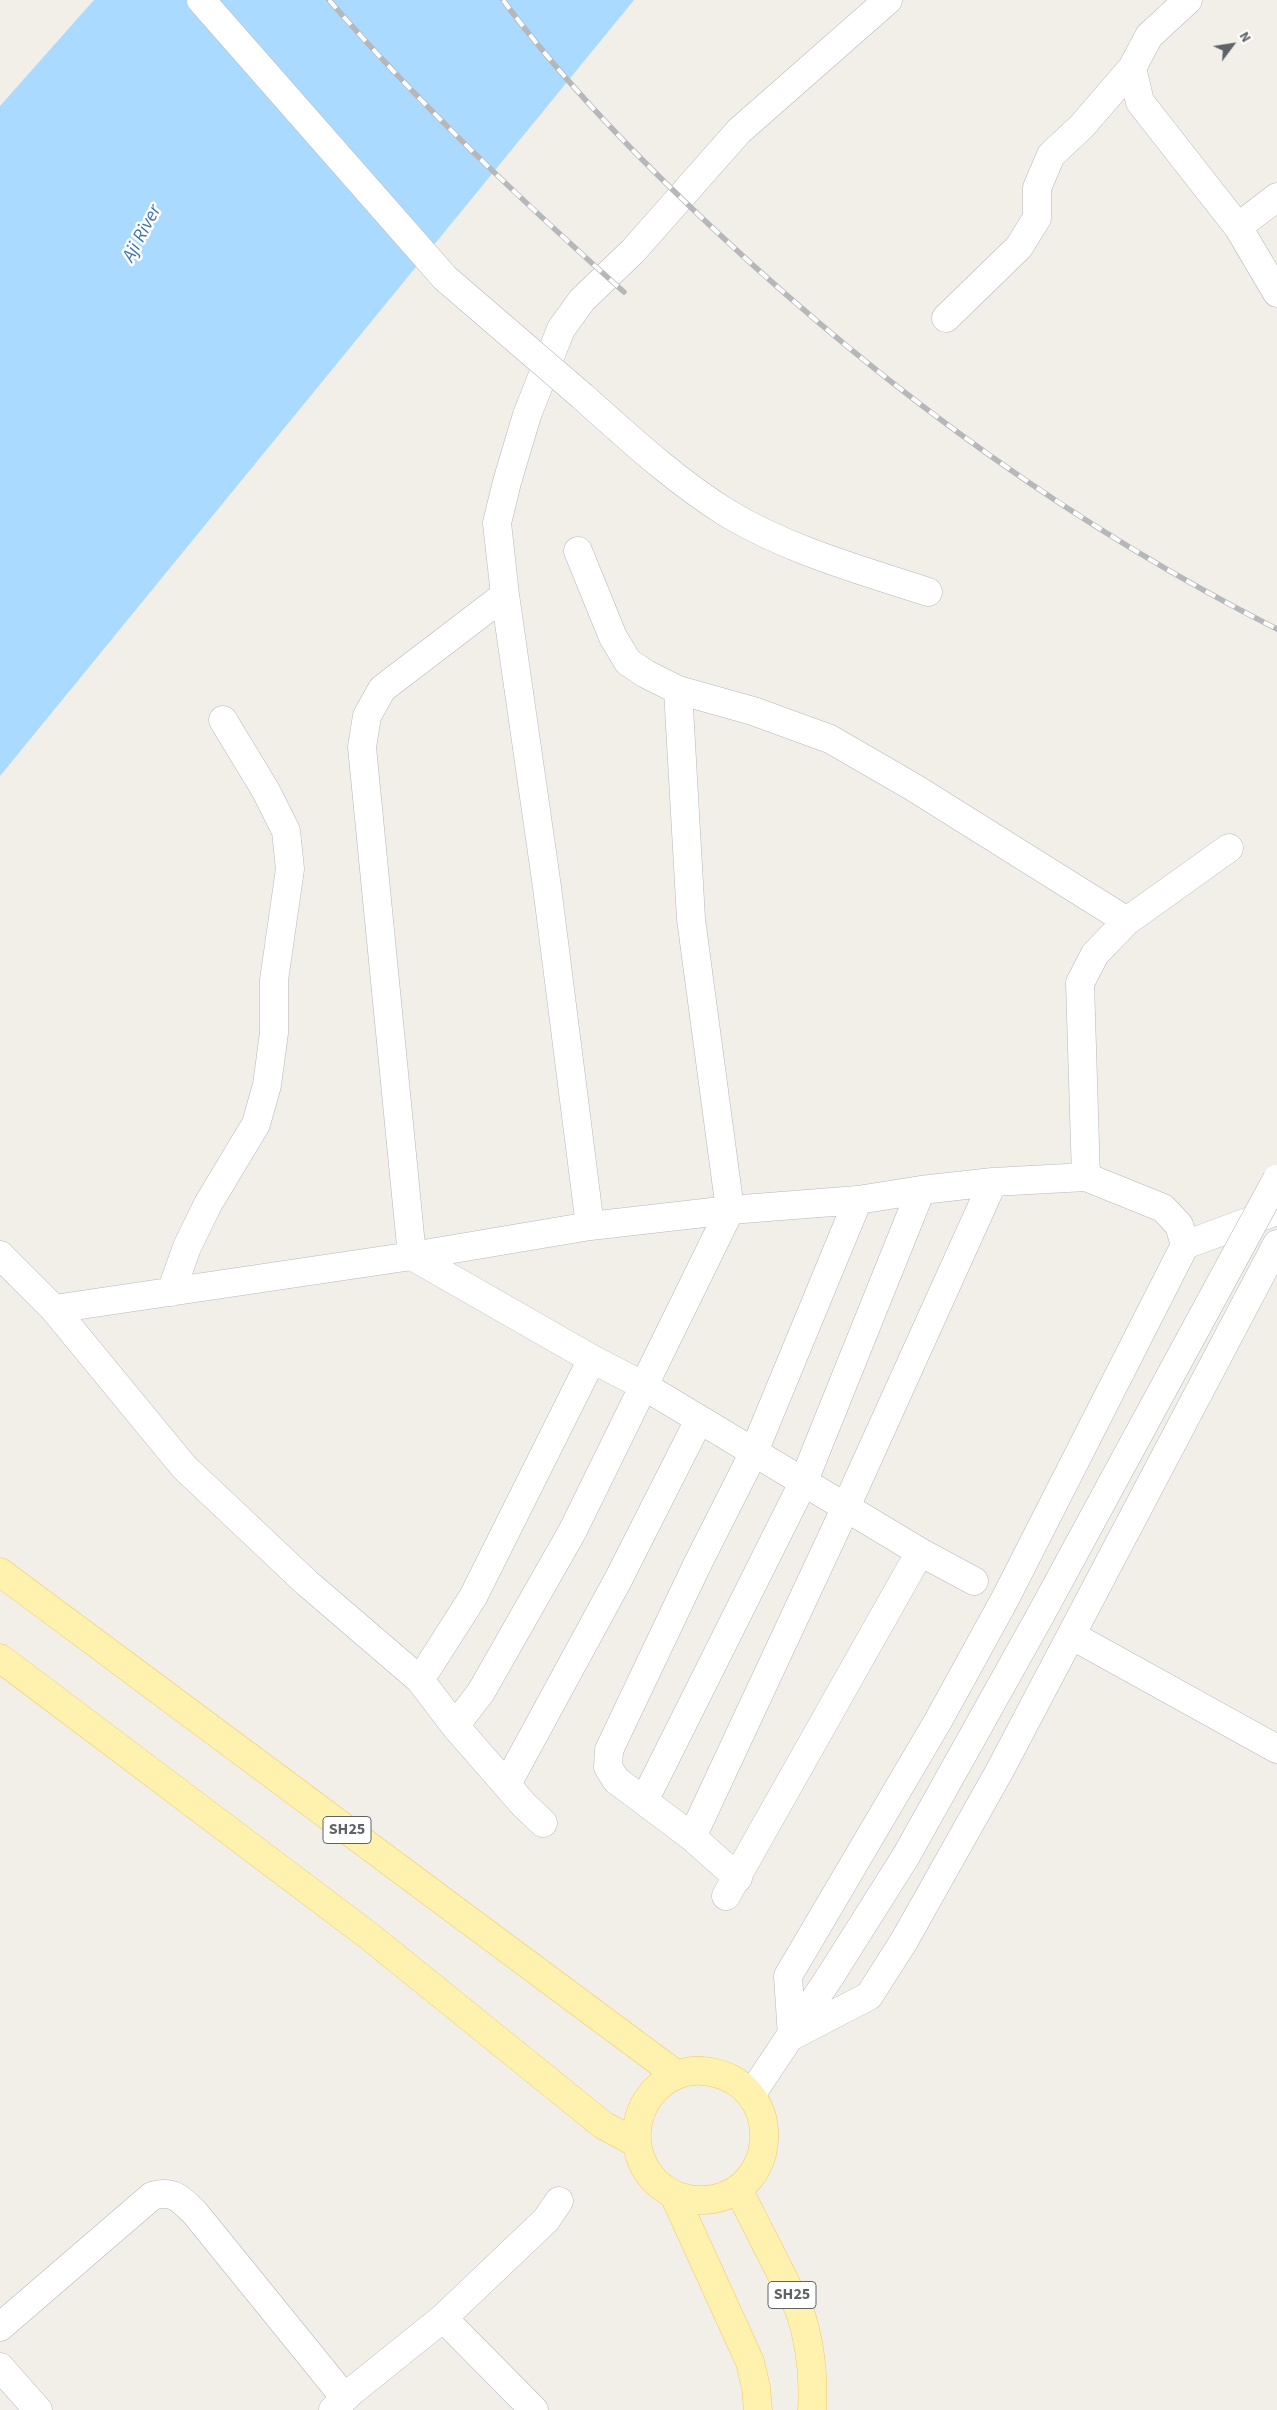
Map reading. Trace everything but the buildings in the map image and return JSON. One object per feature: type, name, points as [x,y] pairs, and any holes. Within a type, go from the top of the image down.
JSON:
[{"type":"main road","name":"SH25","points":[[9,1578],[677,2074]]},
{"type":"main road","points":[[0,1658],[369,1936],[603,2125],[636,2143]]},
{"type":"main road","points":[[697,2070],[717,2072],[736,2081],[751,2095],[761,2113],[766,2132],[763,2153],[754,2173],[738,2189],[718,2198],[696,2200],[674,2195],[656,2182],[642,2164],[636,2143],[637,2120],[646,2100],[659,2085],[677,2074],[697,2070]]},
{"type":"main road","name":"SH25","points":[[738,2189],[799,2309],[806,2328],[814,2383],[812,2410]]},
{"type":"main road","points":[[674,2195],[750,2362],[756,2388],[758,2410]]},
{"type":"street","points":[[201,0],[445,278],[645,452],[728,513],[781,540],[816,554],[928,592]]},
{"type":"street","points":[[590,1226],[548,886],[505,594],[497,523],[527,415],[561,329],[582,300],[633,251],[739,132],[888,0]]},
{"type":"street","points":[[946,318],[1019,247],[1037,218],[1037,188],[1051,155],[1082,126],[1132,68],[1149,36],[1188,0]]},
{"type":"street","points":[[1132,68],[1140,102],[1238,227],[1277,293]]},
{"type":"street","points":[[1238,227],[1277,197]]},
{"type":"street","points":[[578,551],[613,637],[628,662],[646,674],[678,690],[753,711],[830,739],[913,787],[1127,921]]},
{"type":"street","points":[[412,1256],[362,747],[367,716],[382,689],[505,594]]},
{"type":"street","points":[[455,1726],[481,1692],[572,1532],[730,1210],[692,919],[678,690]]},
{"type":"street","points":[[171,1292],[186,1247],[208,1204],[256,1124],[267,1085],[274,1033],[274,980],[290,869],[286,831],[266,791],[223,720]]},
{"type":"street","points":[[1086,1177],[1080,983],[1095,954],[1127,921],[1229,848]]},
{"type":"street","points":[[54,1309],[412,1256],[590,1226],[730,1210],[858,1200],[921,1190],[993,1182],[1086,1177],[1163,1208],[1179,1225],[1185,1245]]},
{"type":"street","points":[[751,2095],[792,2036],[906,1856],[1040,1616],[1277,1179]]},
{"type":"street","points":[[692,1837],[846,1507],[993,1182]]},
{"type":"street","points":[[644,1801],[803,1483],[921,1190]]},
{"type":"street","points":[[858,1200],[753,1454],[697,1565],[609,1750],[608,1767],[616,1780],[692,1837],[732,1887],[920,1552]]},
{"type":"street","points":[[792,2036],[788,1976],[962,1678],[1005,1599],[1185,1245],[1277,1211]]},
{"type":"street","points":[[792,2036],[869,1996],[904,1941],[985,1798],[1277,1244]]},
{"type":"street","points":[[0,1255],[54,1309],[184,1467],[307,1583],[420,1680],[455,1726],[543,1823]]},
{"type":"street","points":[[412,1256],[592,1359],[644,1386],[753,1454],[920,1552],[974,1581]]},
{"type":"street","points":[[420,1680],[473,1597],[592,1359]]},
{"type":"street","points":[[507,1784],[619,1578],[699,1420]]},
{"type":"street","points":[[1071,1635],[1277,1749]]},
{"type":"street","points":[[0,2327],[152,2196],[164,2192],[179,2198],[195,2213],[339,2404],[443,2318],[546,2220],[559,2201]]},
{"type":"street","points":[[443,2318],[534,2410]]},
{"type":"street","points":[[0,2367],[38,2410]]},
{"type":"water","name":"Aji River","points":[[94,0],[634,0],[0,776],[0,106]]},
{"type":"railway","points":[[329,0],[399,77],[472,151],[624,292]]},
{"type":"railway","points":[[503,0],[552,62],[633,150],[718,233],[847,346],[914,400],[1055,500],[1127,546],[1201,589],[1277,629]]}]
